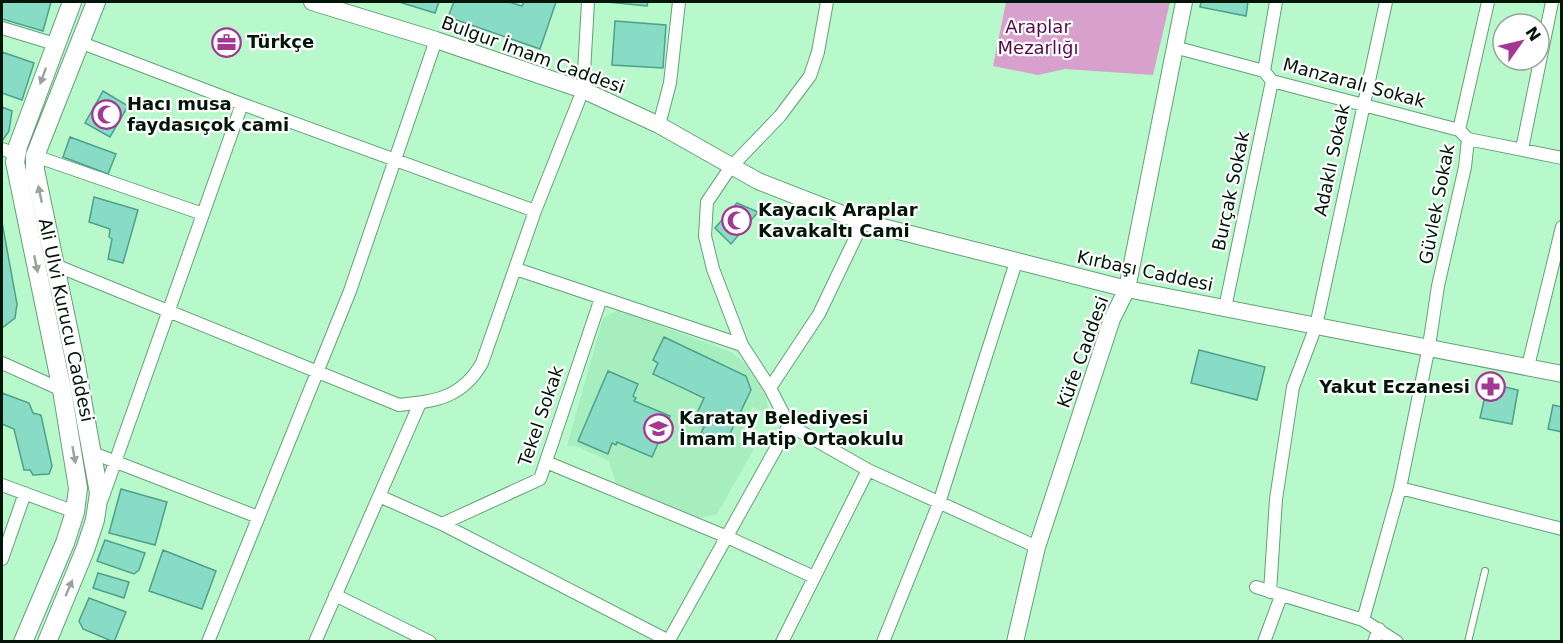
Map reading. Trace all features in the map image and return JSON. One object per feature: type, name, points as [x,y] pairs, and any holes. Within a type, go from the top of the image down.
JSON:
[{"type":"main road","name":"Ali Ulvi Kurucu Caddesi","points":[[23,642],[65,543],[75,512],[77,470],[63,390],[15,162],[9,152],[72,2]]},
{"type":"main road","name":"Ali Ulvi Kurucu Caddesi","points":[[47,642],[85,550],[95,520],[99,493],[93,453],[35,170],[35,156],[82,43],[96,2]]},
{"type":"street","name":"Bulgur İmam Caddesi","points":[[316,2],[583,90],[658,125],[730,168]]},
{"type":"street","points":[[55,265],[399,405],[436,401],[472,381],[482,363],[535,211],[583,90],[588,2]]},
{"type":"street","points":[[658,125],[670,83],[679,2]]},
{"type":"street","points":[[827,2],[818,52],[810,76],[780,116],[730,168],[706,202],[705,236],[713,269],[742,345],[770,388],[789,425],[868,470],[1037,547]]},
{"type":"street","name":"Küfe Caddesi","points":[[1015,642],[1037,547],[1112,319],[1127,288],[1184,2]]},
{"type":"street","name":"Burçak Sokak","points":[[1224,309],[1268,76],[1276,2]]},
{"type":"street","name":"Adaklı Sokak","points":[[1264,642],[1275,594],[1275,499],[1293,387],[1316,326],[1362,102],[1386,2]]},
{"type":"street","name":"Güvlek Sokak","points":[[1363,620],[1400,488],[1429,346],[1438,286],[1465,167],[1464,134],[1488,2]]},
{"type":"street","points":[[1522,149],[1552,2]]},
{"type":"street","points":[[2,28],[55,44]]},
{"type":"street","points":[[208,642],[350,291],[436,40]]},
{"type":"street","points":[[82,43],[535,211]]},
{"type":"street","name":"Manzaralı Sokak","points":[[1174,47],[1464,134],[1562,158]]},
{"type":"street","points":[[95,520],[242,104]]},
{"type":"street","points":[[35,156],[203,214]]},
{"type":"street","name":"Kırbaşı Caddesi","points":[[730,168],[785,194],[863,222],[1016,262],[1224,309],[1429,346],[1562,374]]},
{"type":"street","points":[[770,388],[819,314],[863,222]]},
{"type":"street","points":[[1527,366],[1562,227]]},
{"type":"street","points":[[883,642],[939,503],[1016,262]]},
{"type":"street","points":[[516,269],[742,345]]},
{"type":"street","name":"Tekel Sokak","points":[[442,524],[540,479],[601,297]]},
{"type":"street","points":[[2,363],[63,390]]},
{"type":"street","points":[[315,642],[420,402]]},
{"type":"street","points":[[379,496],[442,524],[669,641],[725,536],[789,425]]},
{"type":"street","points":[[93,453],[258,517]]},
{"type":"street","points":[[546,462],[725,536],[814,577]]},
{"type":"street","points":[[782,642],[868,470]]},
{"type":"street","points":[[2,485],[75,512]]},
{"type":"street","points":[[1400,488],[1562,528]]},
{"type":"street","points":[[2,559],[25,493]]},
{"type":"street","points":[[1256,587],[1363,620],[1397,642]]},
{"type":"street","points":[[335,594],[430,642]]},
{"type":"street","points":[[1374,642],[1379,629]]},
{"type":"lane","points":[[1468,642],[1485,572]]},
{"type":"shaded area","name":"Karatay Belediyesi İmam Hatip Ortaokulu","points":[[618,310],[731,352],[744,362],[766,396],[769,413],[752,407],[738,442],[754,449],[717,514],[699,518],[616,483],[609,461],[576,446],[567,446],[603,318]]},
{"type":"green space","name":"Araplar Mezarlığı","points":[[1006,2],[1170,2],[1153,75],[1065,69],[1038,75],[993,66]]},
{"type":"building","points":[[2,2],[51,2],[43,31],[2,19]]},
{"type":"building","points":[[399,2],[439,2],[435,13]]},
{"type":"building","points":[[454,2],[509,2],[522,6],[524,2],[556,2],[540,49],[448,17]]},
{"type":"building","points":[[607,2],[648,2],[647,6]]},
{"type":"building","points":[[1201,2],[1248,2],[1246,16],[1200,7]]},
{"type":"building","points":[[615,21],[666,25],[663,68],[612,65]]},
{"type":"building","points":[[2,52],[34,63],[22,100],[2,93]]},
{"type":"building","name":"Hacı musa faydasıçok cami","points":[[103,91],[128,106],[110,137],[85,123]]},
{"type":"building","points":[[2,107],[12,111],[9,131],[2,141]]},
{"type":"building","points":[[70,137],[116,154],[108,174],[63,157]]},
{"type":"building","points":[[94,197],[138,210],[123,263],[108,259],[112,239],[109,237],[110,229],[89,222]]},
{"type":"building","name":"Kayacık Araplar Kavakaltı Cami","points":[[737,203],[758,212],[731,244],[715,228]]},
{"type":"building","points":[[2,222],[17,304],[15,318],[2,328]]},
{"type":"building","points":[[664,337],[746,376],[751,390],[725,444],[701,433],[704,427],[693,422],[704,398],[653,374],[658,363],[653,360]]},
{"type":"building","points":[[1199,350],[1265,367],[1257,400],[1191,383]]},
{"type":"building","points":[[608,371],[638,384],[633,396],[636,398],[634,401],[670,416],[652,457],[617,442],[616,445],[612,443],[608,454],[578,441]]},
{"type":"building","points":[[1488,383],[1518,390],[1512,424],[1480,418]]},
{"type":"building","points":[[2,393],[29,403],[33,413],[41,415],[52,466],[49,474],[33,475],[30,470],[24,470],[14,429],[2,424]]},
{"type":"building","points":[[1553,405],[1562,407],[1562,432],[1548,429]]},
{"type":"building","points":[[121,489],[167,502],[155,545],[109,533]]},
{"type":"building","points":[[105,540],[145,553],[139,570],[134,574],[97,561]]},
{"type":"building","points":[[163,550],[216,571],[202,609],[149,591]]},
{"type":"building","points":[[98,573],[129,582],[124,598],[93,588]]},
{"type":"building","points":[[89,598],[126,612],[114,642],[83,629],[79,621]]},
{"type":"place","name":"Türkçe","points":[[226,42]]},
{"type":"place","name":"Hacı musa faydasıçok cami","points":[[106,114]]},
{"type":"place","name":"Kayacık Araplar Kavakaltı Cami","points":[[737,220]]},
{"type":"place","name":"Yakut Eczanesi","points":[[1491,387]]},
{"type":"place","name":"Karatay Belediyesi İmam Hatip Ortaokulu","points":[[658,428]]}]
